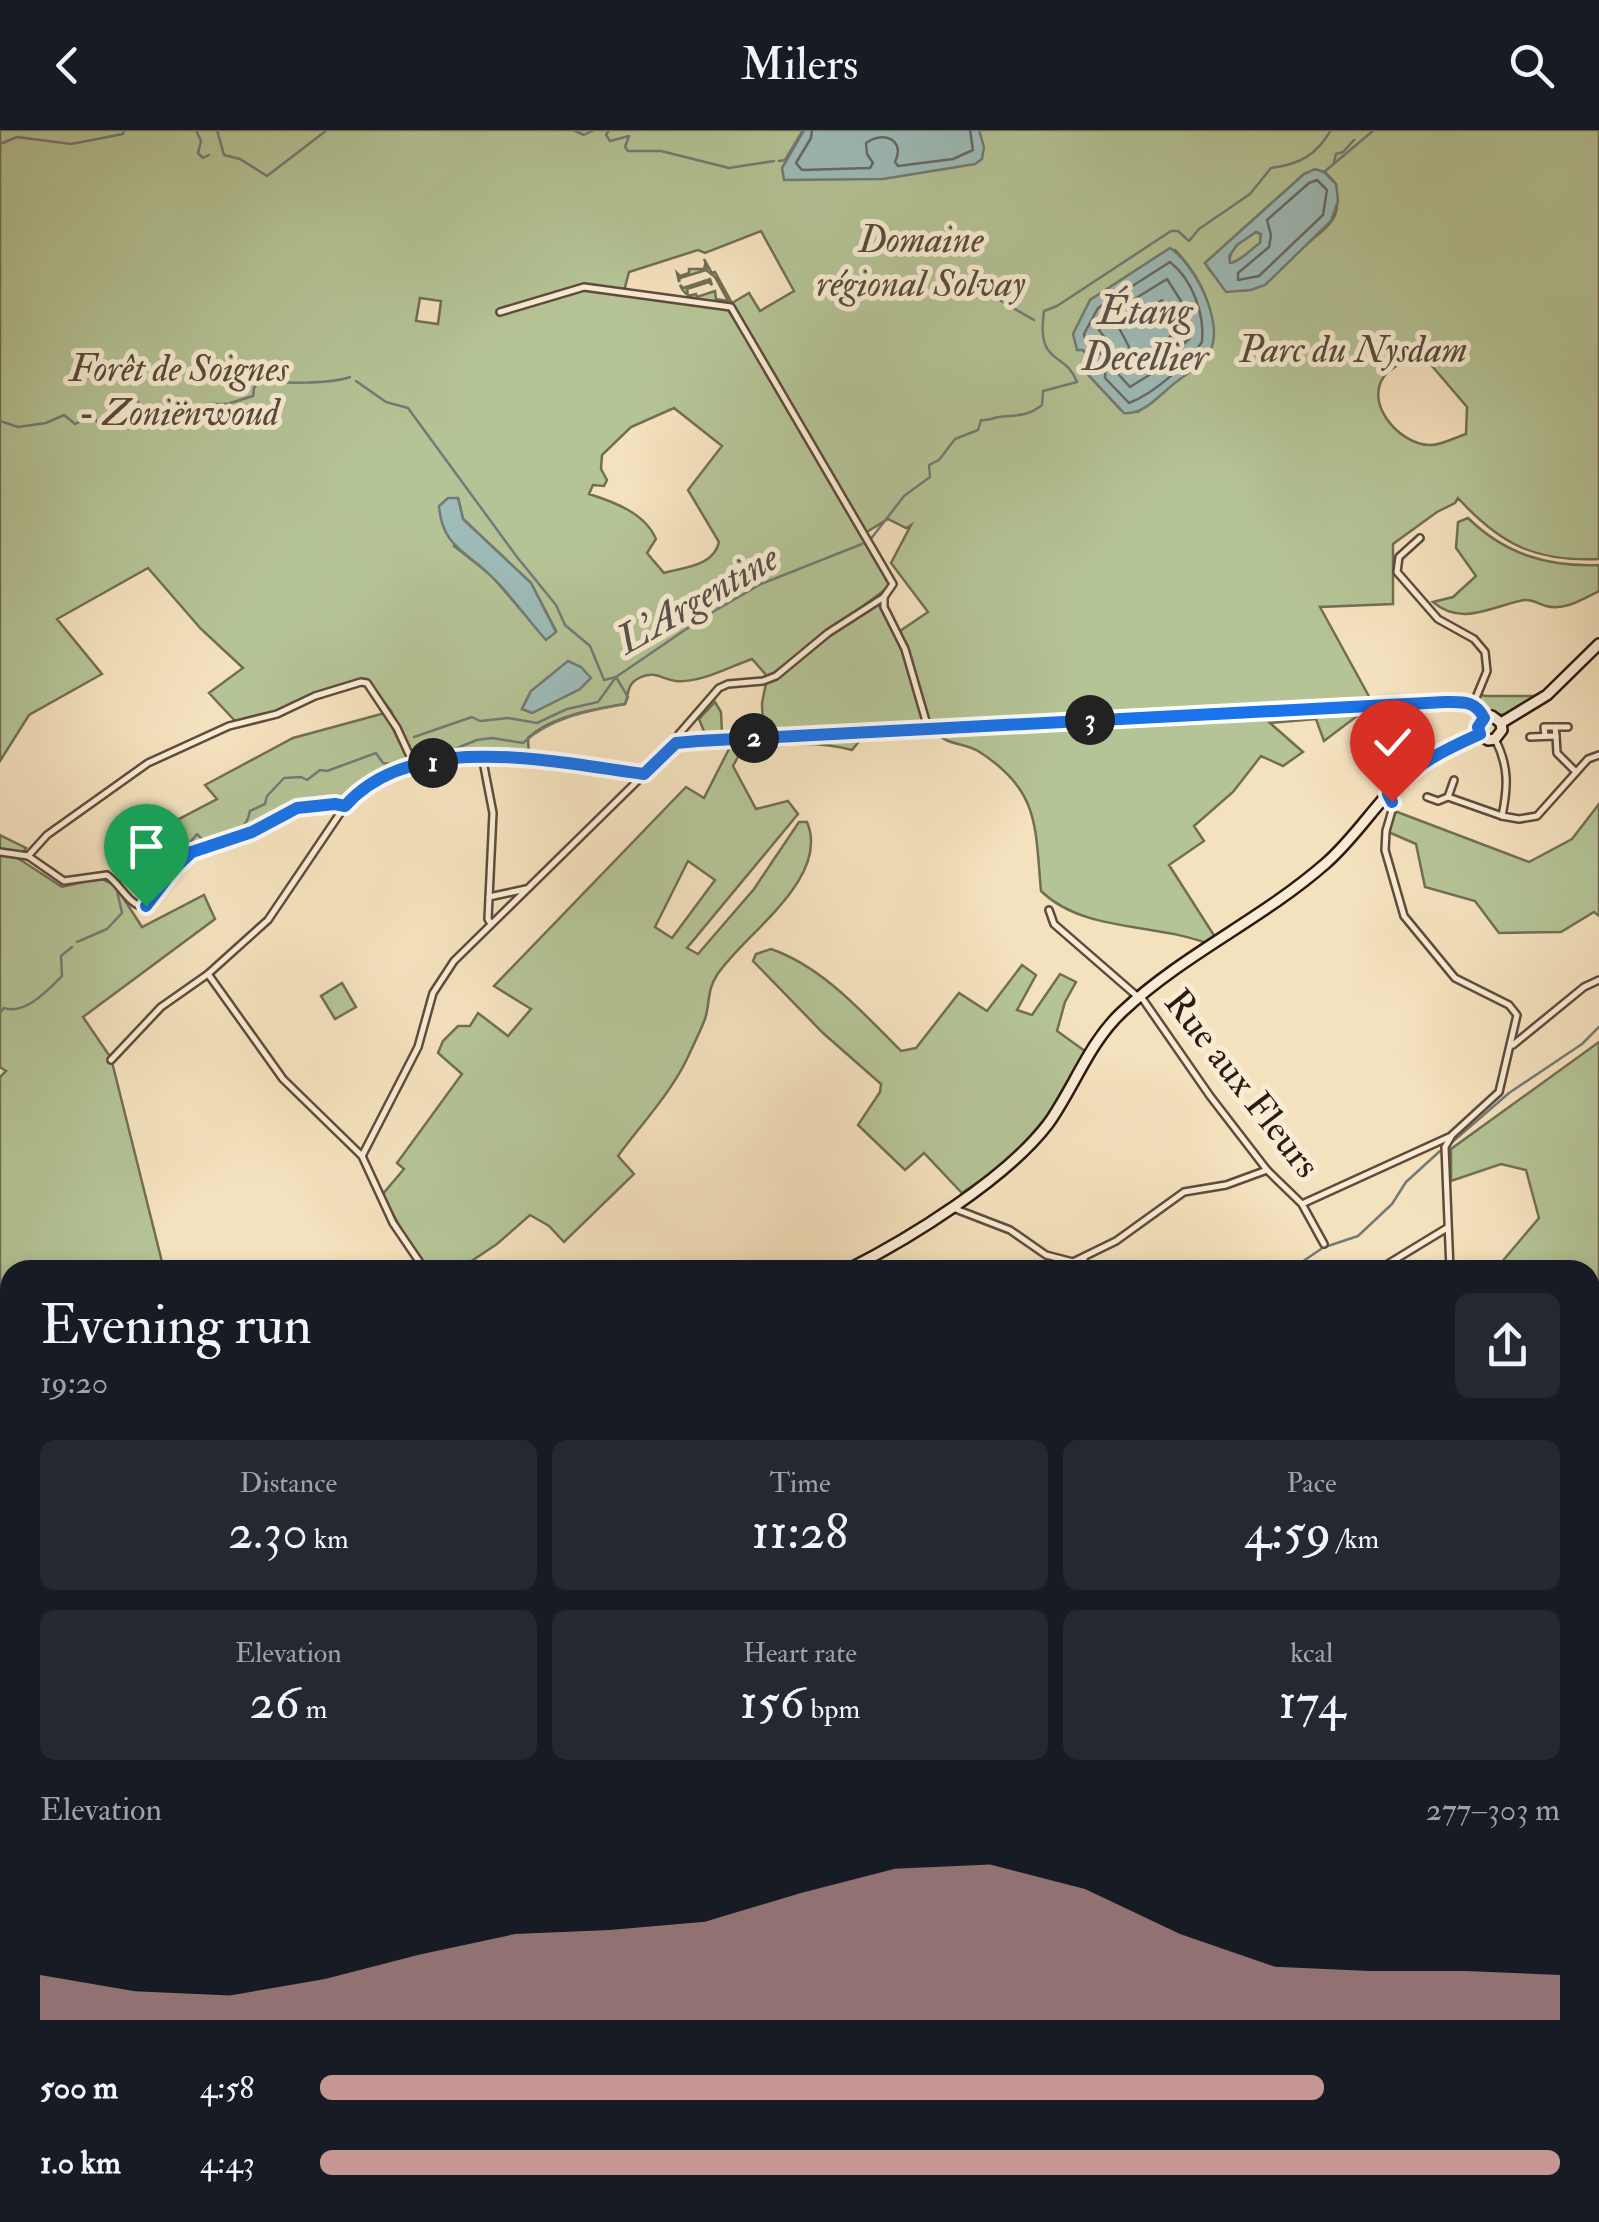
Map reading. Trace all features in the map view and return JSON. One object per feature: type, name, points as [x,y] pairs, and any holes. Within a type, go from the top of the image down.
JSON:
[{"type":"main road","points":[[1501,723],[1546,695],[1599,644]]},
{"type":"main road","points":[[1492,716],[1501,723],[1502,730],[1495,739],[1488,740],[1480,734],[1478,727],[1484,718],[1492,716]]},
{"type":"main road","points":[[868,1260],[992,1180],[1030,1145],[1060,1107],[1105,1030],[1139,996],[1327,863],[1388,794],[1419,766],[1480,734]]},
{"type":"street","points":[[500,312],[584,288],[724,304],[735,312],[893,584],[884,606],[906,649],[928,728]]},
{"type":"street","points":[[1420,538],[1399,558],[1397,572],[1438,619],[1474,639],[1485,652],[1487,671],[1474,704]]},
{"type":"street","points":[[362,1156],[413,1056],[440,980],[491,924],[676,743],[723,685],[764,682],[776,676],[828,633],[886,596]]},
{"type":"street","points":[[28,856],[46,834],[148,763],[237,724],[366,682],[386,710],[416,767]]},
{"type":"street","points":[[676,743],[1445,702],[1474,704]]},
{"type":"street","points":[[1474,704],[1484,718]]},
{"type":"street","points":[[1544,736],[1544,727],[1568,727]]},
{"type":"street","points":[[1555,727],[1557,753],[1576,772]]},
{"type":"street","points":[[1530,737],[1556,736]]},
{"type":"street","points":[[1495,739],[1508,775],[1502,816]]},
{"type":"street","points":[[111,1060],[161,1007],[208,974],[268,920],[345,806],[368,784],[460,756],[644,774]]},
{"type":"street","points":[[482,756],[493,813],[488,920],[491,924]]},
{"type":"street","points":[[1427,797],[1438,801],[1448,797],[1510,819],[1534,818],[1588,760],[1599,756]]},
{"type":"street","points":[[1448,797],[1454,780]]},
{"type":"street","points":[[1388,794],[1392,808],[1385,850],[1404,916],[1454,978],[1513,1007],[1517,1015],[1511,1047]]},
{"type":"street","points":[[0,852],[28,856],[64,881],[107,875],[142,907],[150,904],[174,869],[192,852],[252,832],[297,808],[345,806]]},
{"type":"street","points":[[490,897],[526,889]]},
{"type":"street","name":"Rue aux Fleurs","points":[[1049,910],[1054,924],[1139,996],[1267,1170],[1302,1204],[1324,1244]]},
{"type":"street","points":[[208,974],[284,1079],[362,1156],[393,1223],[418,1260]]},
{"type":"street","points":[[1511,1047],[1584,987],[1599,980]]},
{"type":"street","name":"Rue aux Fleurs","points":[[1302,1204],[1452,1136],[1499,1092],[1511,1047]]},
{"type":"street","points":[[1449,1260],[1444,1152],[1452,1136]]},
{"type":"street","points":[[1080,1260],[1128,1233],[1184,1192],[1226,1185],[1267,1170]]},
{"type":"street","points":[[951,1206],[1010,1230],[1046,1254],[1066,1260]]},
{"type":"street","points":[[1394,1260],[1447,1228]]},
{"type":"green space","points":[[0,130],[1599,130],[1599,559],[1556,557],[1520,547],[1489,527],[1458,498],[1393,544],[1393,604],[1320,607],[1371,700],[1470,697],[1475,693],[1538,696],[1508,715],[1492,714],[1465,699],[1371,703],[1370,711],[1324,741],[1316,719],[1270,723],[1303,752],[1283,766],[1261,756],[1233,792],[1194,826],[1204,841],[1169,865],[1215,937],[1206,943],[1077,914],[1041,891],[1035,828],[1024,795],[1013,780],[978,751],[936,733],[919,699],[900,631],[928,612],[891,563],[911,525],[906,528],[888,519],[865,533],[826,466],[822,469],[890,586],[768,677],[752,659],[695,680],[645,676],[632,683],[625,704],[574,715],[538,730],[528,738],[529,758],[469,753],[416,764],[391,711],[368,681],[276,712],[235,721],[209,693],[243,668],[201,629],[148,568],[57,619],[102,674],[29,715],[0,761]],"holes":[[[1325,172],[1336,184],[1337,207],[1325,229],[1255,288],[1230,288],[1205,263],[1304,174]],[[761,231],[794,291],[760,311],[749,293],[732,303],[704,259],[708,269],[705,265],[704,269],[689,269],[689,273],[680,276],[677,273],[679,282],[680,278],[706,270],[715,277],[728,301],[716,299],[715,291],[689,296],[732,304],[766,360],[762,363],[728,310],[623,295],[629,272],[698,250],[705,253]],[[1175,250],[1206,296],[1212,323],[1209,351],[1138,412],[1121,410],[1082,368],[1094,370],[1098,364],[1077,345],[1090,300],[1161,254]],[[420,298],[441,301],[438,324],[416,321]],[[1420,352],[1467,407],[1466,434],[1429,445],[1417,443],[1395,429],[1378,396],[1380,384],[1390,370]],[[674,408],[722,446],[688,490],[719,542],[711,556],[664,573],[647,553],[656,539],[644,522],[618,505],[589,494],[593,485],[604,486],[607,480],[601,469],[602,455],[631,427]],[[458,498],[463,519],[531,583],[556,631],[546,639],[491,575],[454,546]],[[580,689],[532,713],[522,709],[531,691]]]},
{"type":"green space","points":[[1256,232],[1261,234],[1260,243],[1230,263],[1234,249]]},
{"type":"green space","points":[[710,279],[712,285],[709,282],[687,289],[688,295],[680,285],[683,288]]},
{"type":"green space","points":[[1468,518],[1497,541],[1528,556],[1562,564],[1599,565],[1599,591],[1560,607],[1527,600],[1477,613],[1444,609],[1433,602],[1453,597],[1476,576],[1456,548],[1458,522]]},
{"type":"green space","points":[[878,604],[899,636],[926,726],[763,734],[766,683]]},
{"type":"green space","points":[[715,702],[721,712],[722,734],[705,734],[699,719]]},
{"type":"green space","points":[[385,713],[411,765],[367,782],[344,804],[297,806],[251,830],[205,844],[182,856],[160,829],[217,799],[205,785],[293,738]]},
{"type":"green space","points":[[865,734],[852,750],[809,744],[781,746],[739,755],[733,766],[756,809],[788,801],[798,814],[687,948],[698,954],[754,889],[799,822],[807,822],[811,843],[807,864],[781,905],[729,959],[714,981],[705,1019],[679,1074],[618,1156],[634,1174],[564,1242],[549,1226],[530,1215],[473,1260],[422,1260],[382,1195],[404,1169],[397,1163],[462,1074],[438,1053],[443,1041],[458,1026],[470,1026],[478,1013],[508,1036],[531,1009],[494,986],[686,787],[704,798],[730,741]],"holes":[[[688,861],[715,880],[672,938],[655,927]]]},
{"type":"green space","points":[[1599,804],[1599,916],[1594,912],[1561,932],[1499,933],[1475,901],[1425,887],[1416,844],[1386,831],[1392,810],[1529,862],[1572,839]]},
{"type":"green space","points":[[0,835],[26,848],[19,859],[62,887],[100,878],[115,885],[142,927],[204,895],[215,919],[83,1017],[111,1058],[162,1260],[0,1260],[0,1077],[6,1071],[0,1067]]},
{"type":"green space","points":[[771,949],[825,979],[901,1051],[916,1048],[959,993],[987,1011],[1022,965],[1036,975],[1017,1010],[1032,1015],[1060,974],[1076,982],[1065,1002],[1057,1031],[1085,1051],[1048,1115],[1008,1162],[962,1193],[924,1153],[905,1170],[858,1125],[880,1092],[881,1084],[823,1033],[753,961],[756,954]]},
{"type":"green space","points":[[342,983],[356,1007],[335,1019],[321,996]]},
{"type":"green space","points":[[1599,1042],[1599,1260],[1503,1260],[1539,1218],[1526,1170],[1501,1164],[1451,1181],[1451,1149]]},
{"type":"water","points":[[804,130],[979,130],[984,147],[982,159],[975,164],[883,179],[784,180],[782,168]]},
{"type":"water","points":[[1315,169],[1336,184],[1338,201],[1331,221],[1265,285],[1226,292],[1205,263],[1304,174]],"holes":[[[1256,232],[1261,234],[1260,243],[1230,263],[1229,256],[1237,245]]]},
{"type":"water","name":"Étang Decellier","points":[[1170,248],[1188,266],[1205,295],[1214,339],[1210,351],[1192,370],[1143,409],[1124,413],[1082,368],[1094,369],[1098,364],[1083,350],[1077,350],[1073,334],[1090,300]]},
{"type":"water","points":[[448,498],[458,498],[463,519],[531,583],[556,632],[546,640],[501,586],[451,540],[439,506]]},
{"type":"water","points":[[568,661],[591,678],[580,689],[532,713],[522,709],[531,691]]},
{"type":"waterway","points":[[0,144],[17,137],[71,144],[123,134],[124,130]]},
{"type":"waterway","points":[[196,130],[201,141],[198,153],[203,158],[209,155]]},
{"type":"waterway","points":[[217,130],[224,155],[240,159],[267,176],[327,130]]},
{"type":"waterway","points":[[573,130],[584,135],[594,130]]},
{"type":"waterway","points":[[609,130],[606,135],[610,141],[629,136],[625,147],[628,151],[661,151],[729,168],[774,161]]},
{"type":"waterway","points":[[779,161],[785,160],[803,130]]},
{"type":"waterway","name":"L'Argentine","points":[[870,540],[904,496],[930,477],[929,465],[939,460],[955,439],[978,430],[981,420],[1031,412],[1042,405],[1043,391],[1077,382],[1066,365],[1048,350],[1044,341],[1044,311],[1171,231],[1178,231],[1189,241],[1199,229],[1250,194],[1271,168],[1307,157],[1331,130]]},
{"type":"waterway","points":[[1324,172],[1374,130]]},
{"type":"waterway","points":[[1334,162],[1336,154],[1354,140]]},
{"type":"waterway","points":[[996,298],[1034,320]]},
{"type":"waterway","points":[[0,421],[18,427],[46,423],[64,415],[75,424],[93,415],[98,424],[117,415],[131,415],[136,399],[144,411],[159,407],[154,426],[172,427],[183,407],[187,416],[200,413],[206,404],[227,404],[253,396],[261,380],[306,383],[350,377]]},
{"type":"waterway","points":[[356,381],[386,402],[408,408],[556,605],[565,625],[590,646],[604,680],[616,677],[628,697],[625,704],[558,721],[523,743],[477,740],[427,760]]},
{"type":"waterway","name":"L'Argentine","points":[[414,737],[472,717],[480,721],[508,718],[537,723],[567,709],[598,702],[616,677],[704,617],[761,584],[862,544]]},
{"type":"waterway","name":"L'Argentine","points":[[120,881],[152,857],[159,858],[153,872],[161,871],[197,834],[205,842],[239,830],[250,811],[265,804],[267,796],[284,778],[307,780],[320,770],[376,753],[383,763],[404,766]]},
{"type":"waterway","name":"L'Argentine","points":[[77,942],[107,929],[122,913],[116,886]]},
{"type":"waterway","name":"L'Argentine","points":[[0,1013],[4,1008],[28,1005],[50,988],[62,976],[61,956],[72,947]]},
{"type":"waterway","points":[[1450,1144],[1509,1093],[1582,1044],[1599,1027]]},
{"type":"waterway","points":[[1328,1246],[1358,1236],[1440,1151]]},
{"type":"waterway","points":[[1305,1260],[1324,1247]]},
{"type":"route","points":[[146,906],[192,852],[252,832],[297,808],[345,806],[380,778],[460,756],[644,774],[676,743],[698,741],[1445,702],[1470,702],[1478,708],[1484,718],[1479,723],[1480,734],[1405,776],[1388,794],[1392,802]]},
{"type":"park label","name":"Domaine régional Solvay","points":[[921,260]]},
{"type":"park label","name":"Parc du Nysdam","points":[[1353,349]]},
{"type":"park label","name":"Forêt de Soignes - Zoniënwoud","points":[[179,390]]}]
